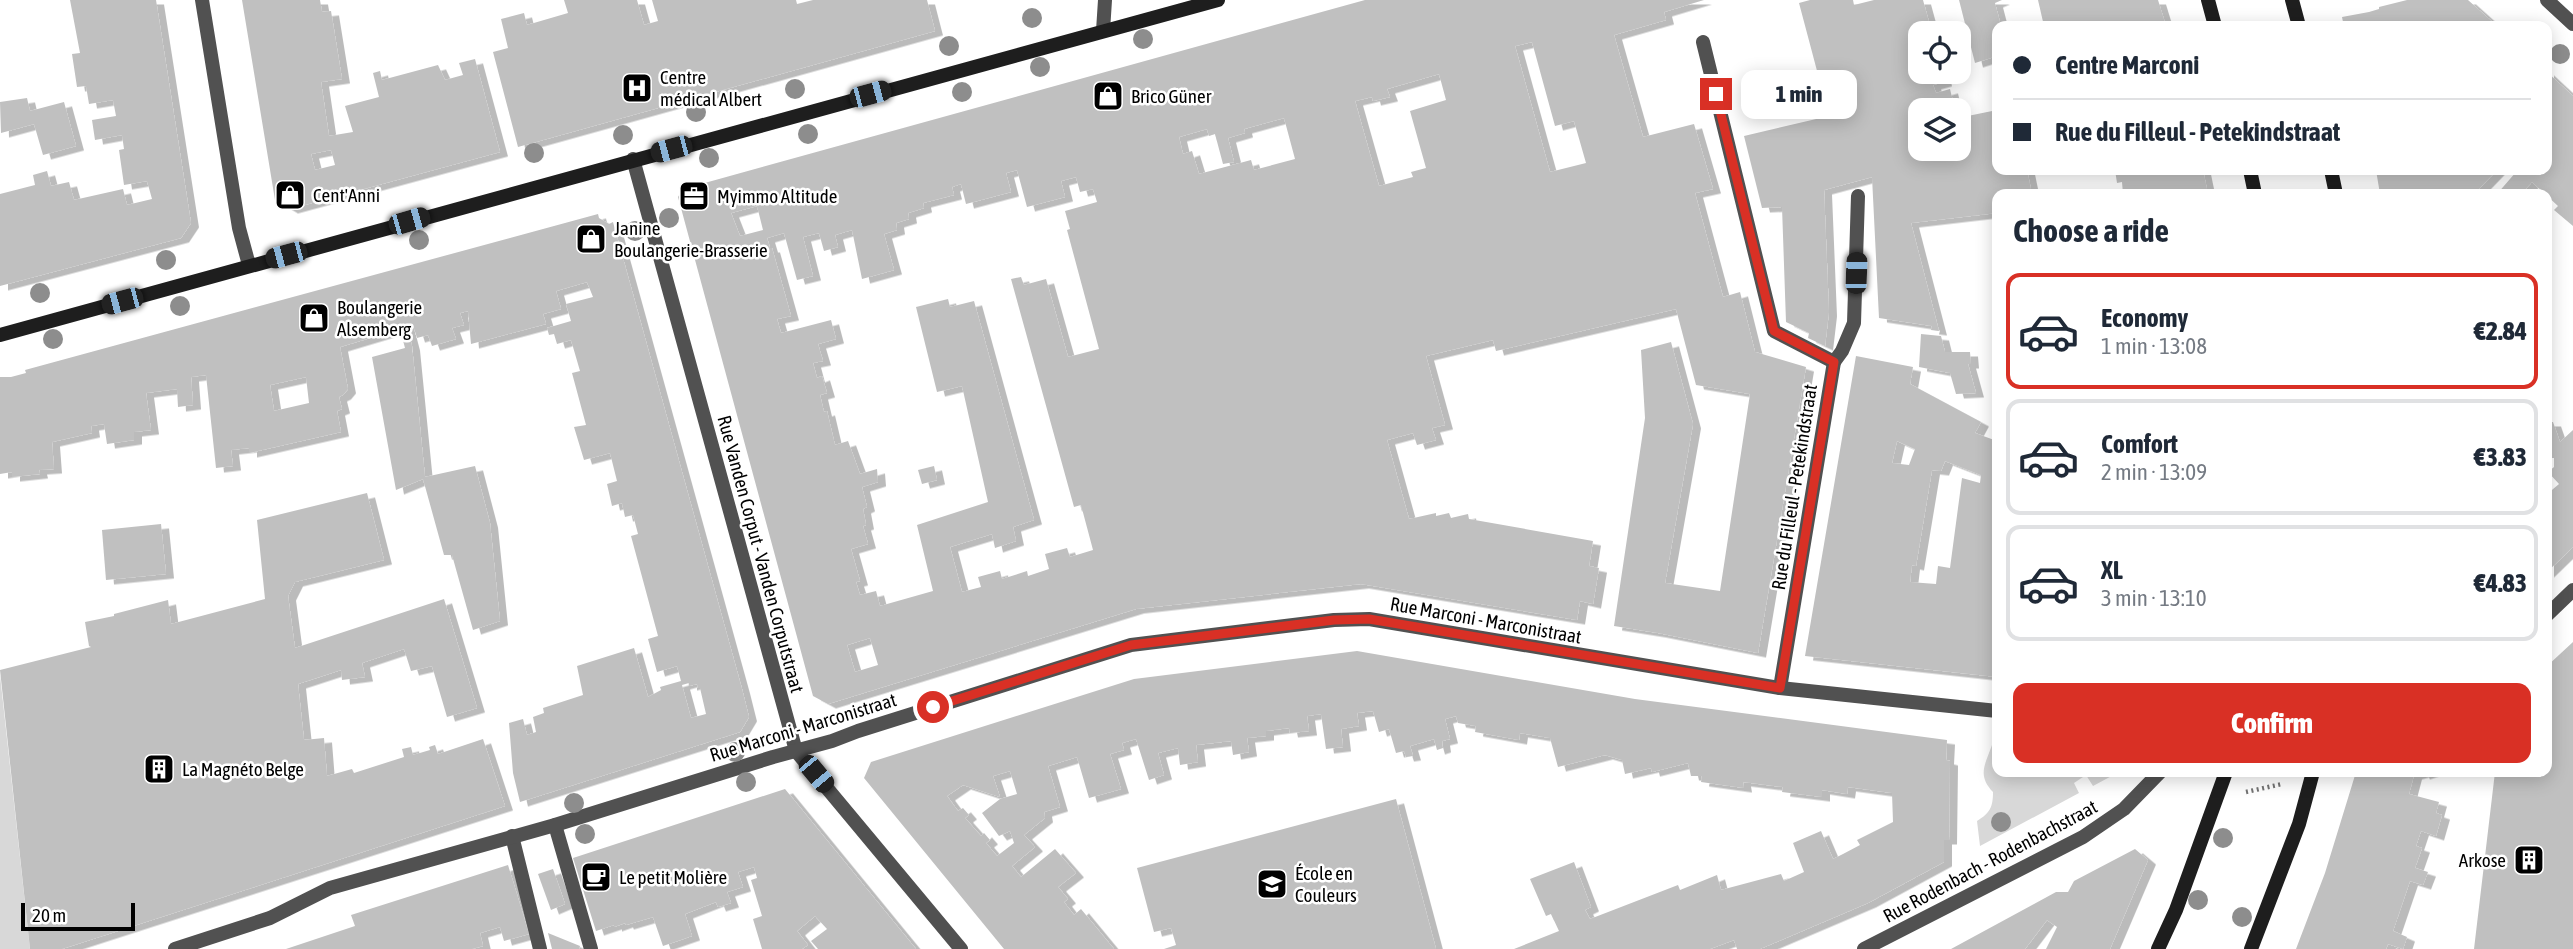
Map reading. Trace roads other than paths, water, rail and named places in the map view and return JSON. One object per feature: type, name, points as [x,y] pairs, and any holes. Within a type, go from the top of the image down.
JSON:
[{"type":"main road","points":[[0,335],[1218,0]]},
{"type":"main road","points":[[2208,0],[2214,21]]},
{"type":"main road","points":[[2292,0],[2298,21]]},
{"type":"main road","points":[[2158,949],[2176,910],[2224,777]]},
{"type":"main road","points":[[2251,949],[2299,824],[2312,777]]},
{"type":"street","points":[[202,0],[239,228],[249,265]]},
{"type":"street","points":[[1102,31],[1105,0]]},
{"type":"street","points":[[2547,0],[2573,24]]},
{"type":"street","name":"Rue du Filleul - Petekindstraat","points":[[1703,42],[1774,331],[1834,362],[1780,688]]},
{"type":"street","name":"Rue Vanden Corput - Vanden Corputstraat","points":[[633,159],[796,751],[961,949]]},
{"type":"street","points":[[1834,362],[1854,323],[1858,196]]},
{"type":"street","points":[[2552,610],[2573,590]]},
{"type":"street","name":"Rue Marconi - Marconistraat","points":[[175,949],[270,918],[330,888],[555,825],[832,741],[1131,645],[1334,620],[1369,619],[1780,688],[1992,710]]},
{"type":"street","name":"Rue Rodenbach - Rodenbachstraat","points":[[1864,949],[2083,837],[2124,809],[2155,777]]},
{"type":"street","points":[[555,825],[591,949]]},
{"type":"street","points":[[512,836],[540,949]]},
{"type":"place","name":"Centre médical Albert","points":[[637,88]]},
{"type":"place","name":"Brico Güner","points":[[1108,96]]},
{"type":"place","name":"Cent'Anni","points":[[290,195]]},
{"type":"place","name":"Myimmo Altitude","points":[[694,196]]},
{"type":"place","name":"Janine Boulangerie-Brasserie","points":[[591,239]]},
{"type":"place","name":"Boulangerie Alsemberg","points":[[314,318]]},
{"type":"place","name":"La Magnéto Belge","points":[[159,769]]},
{"type":"place","name":"Arkose","points":[[2529,860]]},
{"type":"place","name":"Le petit Molière","points":[[596,877]]},
{"type":"place","name":"École en Couleurs","points":[[1272,884]]}]
